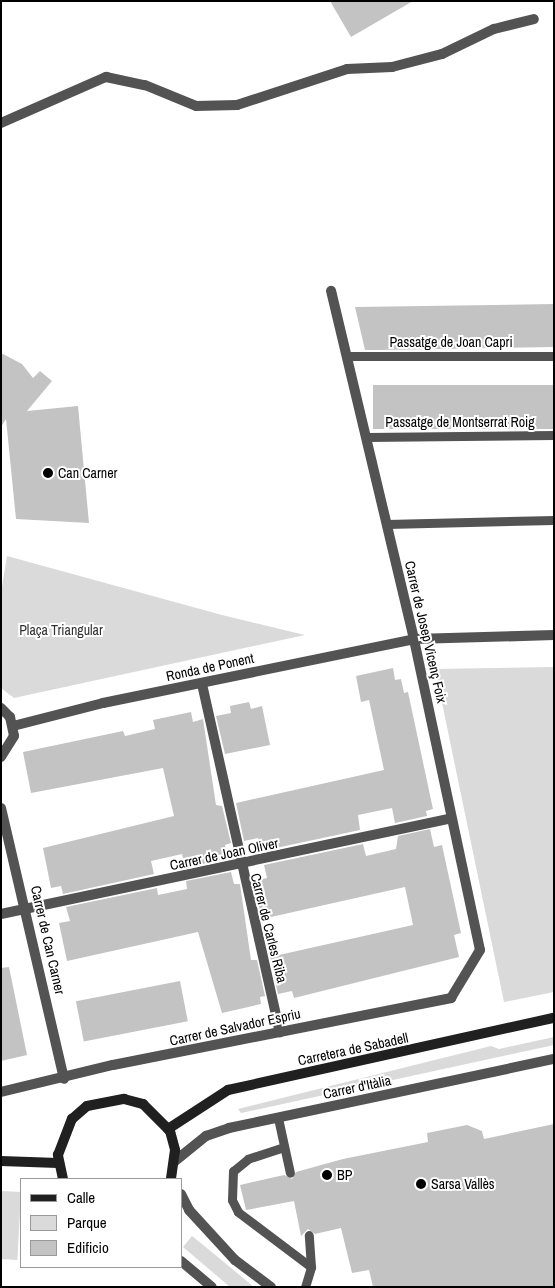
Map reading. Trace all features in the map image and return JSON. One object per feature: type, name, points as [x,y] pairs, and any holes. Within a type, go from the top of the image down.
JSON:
[{"type":"street","points":[[1,123],[106,77],[145,85],[196,106],[237,105],[347,69],[392,67],[442,54],[494,29],[534,19]]},
{"type":"street","name":"Carrer de Josep Vicenç Foix","points":[[331,291],[414,639],[480,950],[464,977]]},
{"type":"street","name":"Ronda de Ponent","points":[[13,726],[414,639],[554,635]]},
{"type":"street","name":"Carrer de Carles Riba","points":[[202,684],[240,865],[280,1032]]},
{"type":"street","points":[[1,708],[13,726],[11,746],[1,757]]},
{"type":"street","name":"Carrer de Can Carner","points":[[1,808],[27,908],[64,1079]]},
{"type":"street","name":"Carrer de Joan Oliver","points":[[1,914],[240,865],[451,818]]},
{"type":"street","name":"Carrer de Salvador Espriu","points":[[1,1092],[280,1032],[451,998],[464,977]]},
{"type":"street","name":"Carretera de Sabadell","points":[[168,1129],[228,1090],[554,1018]]},
{"type":"street","name":"Carrer d'Itàlia","points":[[175,1161],[206,1136],[278,1118],[554,1059]]},
{"type":"street","points":[[63,1178],[58,1163],[62,1136],[72,1119],[105,1100],[143,1104],[168,1129],[175,1161],[172,1178]]},
{"type":"street","points":[[1,1161],[58,1163]]},
{"type":"street","points":[[182,1196],[189,1210],[235,1260],[271,1287]]},
{"type":"street","points":[[182,1262],[212,1287]]},
{"type":"lane","name":"Passatge de Joan Capri","points":[[348,356],[554,356]]},
{"type":"lane","name":"Passatge de Montserrat Roig","points":[[367,437],[554,435]]},
{"type":"lane","points":[[387,524],[554,520]]},
{"type":"lane","points":[[278,1118],[290,1174]]},
{"type":"lane","points":[[284,1147],[248,1158],[233,1171],[232,1200],[238,1212],[311,1267]]},
{"type":"lane","points":[[306,1287],[311,1267],[309,1235]]},
{"type":"green space","name":"Plaça Triangular","points":[[7,556],[222,615],[305,635],[14,698],[1,688],[1,593]]},
{"type":"green space","points":[[554,667],[554,992],[504,1002],[435,669]]},
{"type":"green space","points":[[554,1037],[554,1045],[241,1113],[238,1109],[491,1046],[499,1049]]},
{"type":"green space","points":[[1,1191],[20,1192],[17,1260],[1,1259]]},
{"type":"green space","points":[[192,1236],[254,1287],[230,1287],[183,1247]]},
{"type":"building","points":[[330,1],[413,1],[351,37]]},
{"type":"building","points":[[554,304],[554,347],[379,350],[365,350],[355,307]]},
{"type":"building","name":"Can Carner","points":[[1,353],[22,364],[33,378],[40,371],[52,381],[27,411],[78,406],[89,523],[16,519],[6,419],[1,427]]},
{"type":"building","points":[[373,385],[554,385],[554,429],[373,429]]},
{"type":"building","points":[[393,668],[395,680],[401,679],[404,693],[408,692],[433,809],[426,811],[427,816],[395,823],[392,808],[358,815],[360,830],[262,851],[258,838],[244,841],[236,803],[384,770],[369,700],[361,702],[356,676]]},
{"type":"building","points":[[249,702],[251,709],[262,706],[270,745],[225,754],[216,716],[231,713],[230,706]]},
{"type":"building","points":[[191,712],[193,722],[203,719],[216,805],[222,806],[231,843],[225,845],[228,858],[185,868],[182,854],[151,861],[154,874],[63,894],[61,886],[51,888],[43,848],[174,816],[163,768],[31,793],[23,752],[123,731],[125,736],[155,729],[153,720]]},
{"type":"building","points":[[430,829],[434,847],[442,845],[461,933],[454,935],[459,957],[294,998],[292,991],[278,994],[270,957],[413,925],[405,887],[262,919],[253,881],[267,878],[264,865],[363,844],[366,856],[396,849],[398,836]]},
{"type":"building","points":[[231,872],[234,884],[240,884],[251,960],[257,960],[265,996],[260,997],[261,1004],[222,1013],[198,932],[67,961],[59,923],[70,921],[66,907],[157,888],[158,895],[187,889],[186,881]]},
{"type":"building","points":[[9,967],[27,1055],[1,1061],[1,968]]},
{"type":"building","points":[[180,981],[188,1021],[84,1041],[76,1001]]},
{"type":"building","points":[[554,1124],[554,1287],[373,1287],[369,1270],[352,1273],[341,1228],[315,1234],[308,1229],[301,1236],[294,1201],[246,1210],[240,1185],[284,1175],[292,1179],[296,1172],[343,1159],[428,1142],[427,1133],[467,1125],[482,1131],[484,1139]]},
{"type":"place","name":"Can Carner","points":[[48,473]]},
{"type":"place","name":"BP","points":[[327,1175]]},
{"type":"place","name":"Sarsa Vallès","points":[[421,1184]]}]
